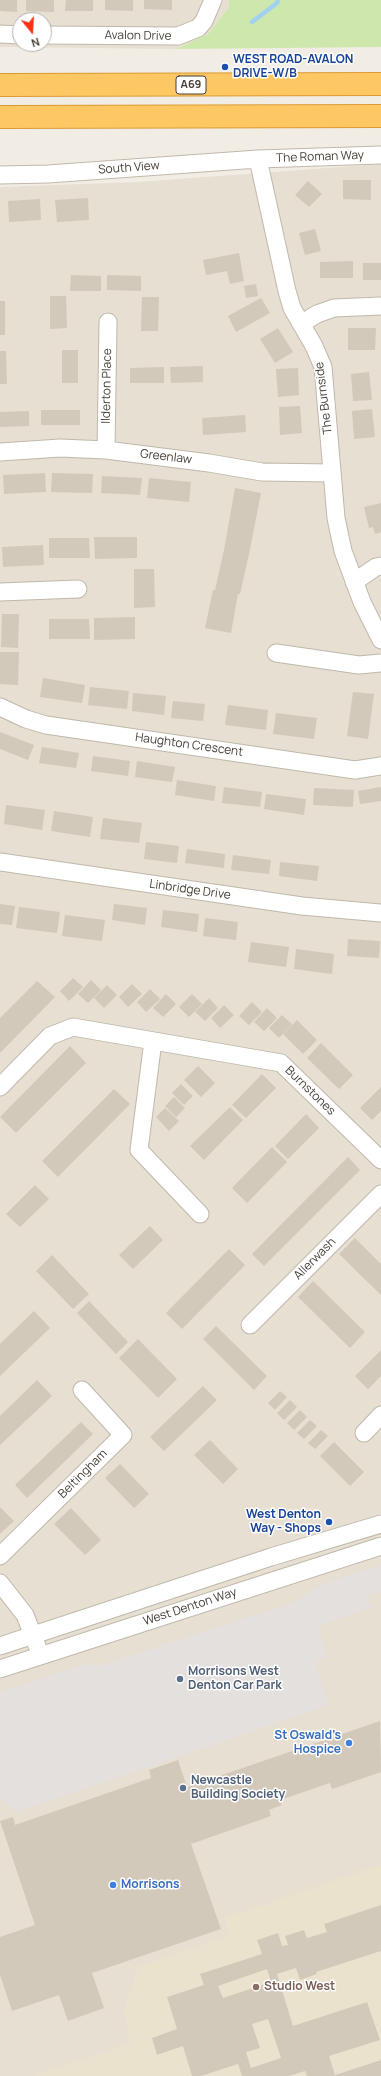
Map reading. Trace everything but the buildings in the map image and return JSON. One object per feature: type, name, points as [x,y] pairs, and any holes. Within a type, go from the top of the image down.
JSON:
[{"type":"highway","name":"A69","points":[[0,85],[381,84]]},
{"type":"highway","points":[[0,116],[381,116]]},
{"type":"street","name":"Avalon Drive","points":[[52,35],[178,36],[187,34],[201,25],[210,10],[213,0]]},
{"type":"street","points":[[0,34],[12,35]]},
{"type":"street","name":"The Roman Way","points":[[258,159],[381,155]]},
{"type":"street","name":"South View","points":[[0,175],[48,174],[258,159]]},
{"type":"street","name":"The Burnside","points":[[258,159],[287,291],[300,324],[316,351],[322,367],[336,518],[343,551],[354,582],[381,640]]},
{"type":"street","points":[[300,324],[317,314],[334,308],[381,306]]},
{"type":"street","name":"Ilderton Place","points":[[106,450],[108,322]]},
{"type":"street","name":"Greenlaw","points":[[0,452],[60,448],[106,450],[209,463],[262,472],[332,473]]},
{"type":"street","points":[[354,582],[376,567],[381,566]]},
{"type":"street","points":[[0,592],[78,589]]},
{"type":"street","points":[[276,653],[359,665],[381,663]]},
{"type":"street","name":"Haughton Crescent","points":[[0,707],[26,719],[46,725],[355,770],[381,766]]},
{"type":"street","name":"Linbridge Drive","points":[[0,862],[302,906],[381,913]]},
{"type":"street","name":"Burnstones","points":[[0,1087],[50,1036],[73,1027],[281,1063],[381,1160]]},
{"type":"street","points":[[153,1041],[139,1150],[200,1214]]},
{"type":"street","name":"Allerwash","points":[[250,1324],[381,1194]]},
{"type":"street","name":"Beltingham","points":[[0,1556],[123,1435],[82,1390]]},
{"type":"street","points":[[364,1433],[381,1415]]},
{"type":"street","name":"West Denton Way","points":[[0,1646],[271,1557],[381,1524]]},
{"type":"street","name":"West Denton Way","points":[[0,1669],[381,1546]]},
{"type":"street","points":[[0,1583],[25,1615],[34,1635],[40,1656]]},
{"type":"shaded area","points":[[0,0],[229,0],[229,7],[208,34],[176,49],[52,48],[52,12],[12,12],[12,47],[0,47]]},
{"type":"shaded area","points":[[381,164],[381,2076],[0,2076],[0,187],[138,182]]},
{"type":"shaded area","name":"Morrisons West Denton Car Park","points":[[381,1565],[381,1592],[366,1597],[371,1608],[318,1626],[327,1657],[315,1661],[329,1705],[17,1812],[0,1799],[0,1692],[85,1664],[98,1666],[295,1602],[319,1585]]},
{"type":"shaded area","name":"Studio West","points":[[381,1865],[381,2076],[33,2076],[130,2044],[124,2008],[138,1967],[228,1936],[224,1918]]},
{"type":"green space","points":[[229,0],[381,0],[381,47],[176,49],[208,34],[229,7]]},
{"type":"waterway","points":[[252,22],[277,3],[278,0]]},
{"type":"place","name":"WEST ROAD-AVALON DRIVE-W/B","points":[[225,67]]},
{"type":"place","name":"West Denton Way - Shops","points":[[329,1522]]},
{"type":"place","name":"Morrisons West Denton Car Park","points":[[180,1679]]},
{"type":"place","name":"St Oswald’s Hospice","points":[[349,1743]]},
{"type":"place","name":"Newcastle Building Society","points":[[183,1788]]},
{"type":"place","name":"Morrisons","points":[[113,1885]]},
{"type":"place","name":"Studio West","points":[[256,1987]]}]
